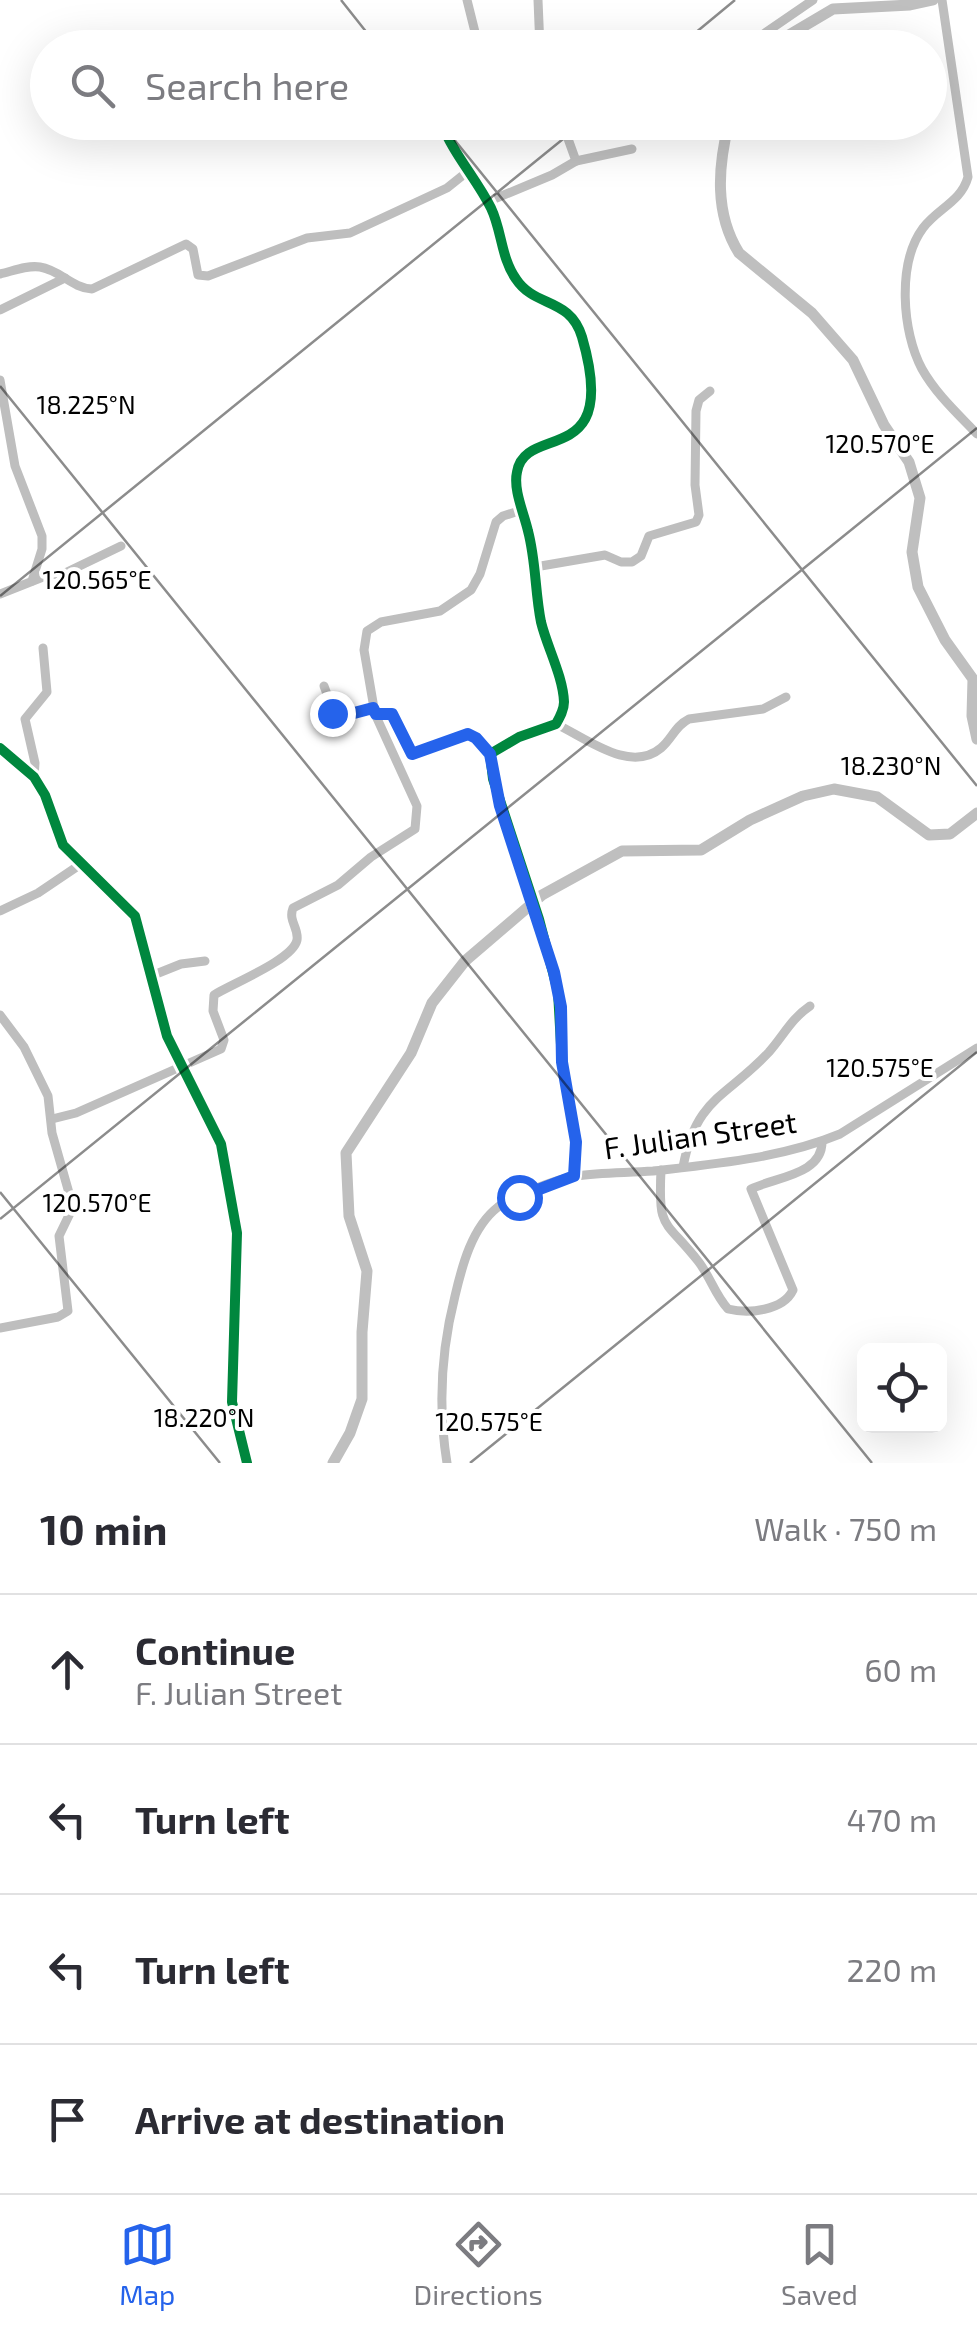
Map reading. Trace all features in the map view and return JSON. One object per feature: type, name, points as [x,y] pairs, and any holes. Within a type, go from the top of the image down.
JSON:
[{"type":"street","points":[[467,0],[474,30]]},
{"type":"street","points":[[538,0],[539,30]]},
{"type":"street","points":[[769,30],[813,0]]},
{"type":"street","points":[[942,4],[946,30]]},
{"type":"street","points":[[947,37],[968,176],[960,195],[917,238],[910,258],[908,309],[920,366],[977,434]]},
{"type":"street","points":[[450,140],[487,202],[517,282],[530,294],[559,306],[575,322],[589,375],[590,409],[583,426],[570,436],[537,448],[517,467],[541,619],[564,702],[556,724]]},
{"type":"street","points":[[568,140],[576,161]]},
{"type":"street","points":[[487,202],[576,161],[632,149]]},
{"type":"street","points":[[0,274],[38,267],[87,290],[186,244],[194,249],[198,275],[208,276],[306,238],[336,237],[350,232],[447,188],[467,172]]},
{"type":"street","points":[[0,310],[66,278]]},
{"type":"street","points":[[0,380],[16,466],[42,536],[32,581]]},
{"type":"street","points":[[534,567],[605,555],[632,562],[641,556],[649,536],[696,522],[696,411],[699,400],[710,391]]},
{"type":"street","points":[[52,1119],[86,1109],[221,1050],[224,1040],[214,1016],[213,997],[270,965],[294,946],[297,938],[290,914],[293,908],[338,886],[372,857],[415,829],[417,806],[374,711],[364,650],[367,631],[381,622],[440,611],[471,590],[496,522],[522,510]]},
{"type":"street","points":[[0,594],[65,573],[121,546]]},
{"type":"street","points":[[34,777],[25,719],[47,692],[43,648]]},
{"type":"street","points":[[324,686],[335,716],[374,711],[392,714],[412,754]]},
{"type":"street","points":[[490,754],[519,737],[556,724],[618,755],[643,757],[660,748],[688,718],[763,710],[786,697]]},
{"type":"street","points":[[397,767],[412,754],[468,734],[490,754],[493,779],[539,919],[561,1007],[562,1062],[576,1142],[574,1176]]},
{"type":"street","points":[[0,748],[34,777],[45,795],[59,838],[134,916],[167,1036],[217,1132],[237,1233],[232,1402],[247,1462],[238,1463]]},
{"type":"street","points":[[0,911],[38,893],[81,864]]},
{"type":"street","points":[[151,976],[181,964],[205,961]]},
{"type":"street","points":[[683,1167],[692,1128],[701,1114],[762,1060],[789,1022],[810,1006]]},
{"type":"street","points":[[0,1015],[24,1047],[43,1083],[72,1207],[60,1236],[68,1310],[61,1316],[0,1328]]},
{"type":"street","name":"F. Julian Street","points":[[447,1463],[441,1424],[450,1315],[467,1255],[480,1226],[498,1208],[574,1176],[683,1167],[822,1141],[840,1134],[977,1048]]},
{"type":"street","points":[[661,1170],[663,1222],[698,1261],[728,1309],[750,1311],[783,1303],[793,1290],[750,1190],[814,1164],[822,1153],[822,1141]]},
{"type":"waterway","points":[[797,30],[833,9],[933,0]]},
{"type":"waterway","points":[[725,140],[722,206],[739,253],[812,313],[853,360],[884,425],[909,462],[920,498],[912,552],[918,587],[945,640],[973,679],[972,716],[977,739]]},
{"type":"waterway","points":[[333,1463],[350,1433],[362,1399],[367,1271],[349,1216],[346,1153],[411,1053],[432,1003],[465,961],[542,895],[622,851],[701,850],[750,820],[803,796],[834,789],[877,797],[929,835],[950,834],[977,813]]},
{"type":"cycle path","points":[[450,140],[491,208],[516,279],[576,324],[591,379],[589,408],[581,425],[524,457],[516,479],[531,542],[541,622],[561,682],[563,708],[556,724],[519,737],[490,754],[493,779],[539,919],[558,992],[562,1062],[576,1142],[574,1176]]},
{"type":"cycle path","points":[[0,748],[34,777],[45,795],[63,845],[135,916],[167,1036],[221,1144],[237,1233],[232,1402],[247,1463]]},
{"type":"route","points":[[332,713],[339,717],[373,708],[376,714],[392,714],[412,754],[468,734],[490,754],[500,806],[554,972],[561,1007],[562,1062],[576,1142],[574,1176],[519,1197]]}]
